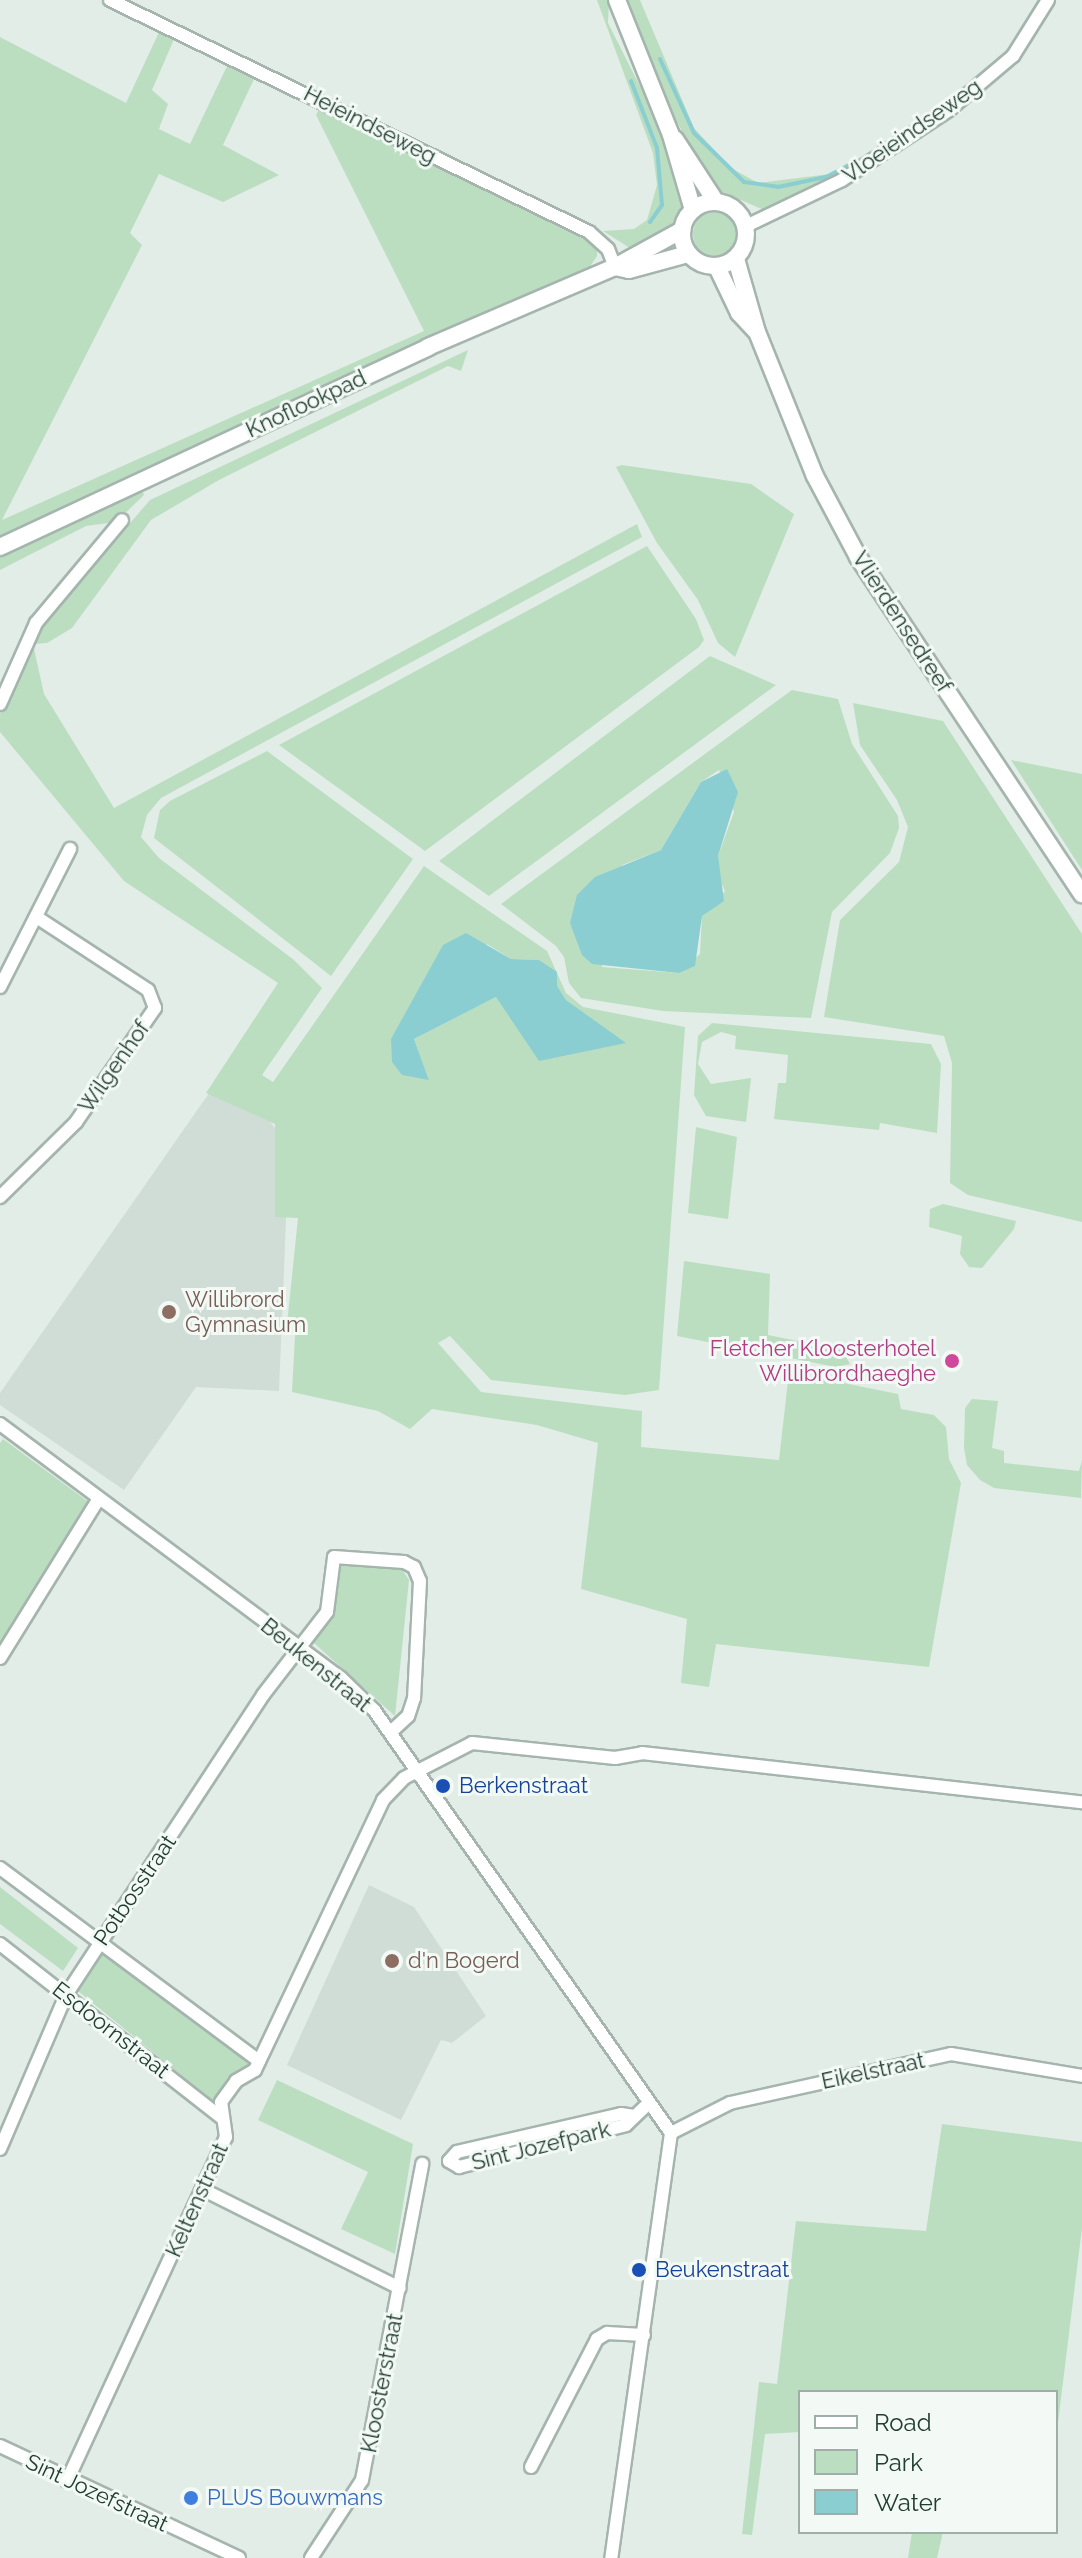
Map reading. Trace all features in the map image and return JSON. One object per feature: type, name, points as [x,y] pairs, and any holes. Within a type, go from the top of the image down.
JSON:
[{"type":"main road","points":[[617,0],[671,135],[693,210]]},
{"type":"main road","points":[[671,135],[716,202]]},
{"type":"main road","points":[[716,202],[734,208],[746,226],[746,244],[736,259],[717,267],[688,254],[682,230],[693,210],[716,202]]},
{"type":"main road","name":"Knoflookpad","points":[[0,547],[428,347],[615,267],[682,230]]},
{"type":"main road","name":"Knoflookpad","points":[[615,267],[629,270],[688,254]]},
{"type":"main road","name":"Vlierdensedreef","points":[[736,259],[757,332],[815,476],[858,557],[1082,894]]},
{"type":"main road","name":"Vlierdensedreef","points":[[717,267],[739,313],[757,332]]},
{"type":"street","name":"Heieindseweg","points":[[110,0],[589,232],[608,249],[615,267]]},
{"type":"street","name":"Vloeieindseweg","points":[[746,226],[842,180],[949,110],[1013,56],[1048,0]]},
{"type":"street","points":[[0,704],[36,623],[122,520]]},
{"type":"street","points":[[0,987],[38,918],[70,849]]},
{"type":"street","name":"Wilgenhof","points":[[0,1197],[76,1122],[155,1008],[148,990],[38,918]]},
{"type":"street","name":"Beukenstraat","points":[[0,1424],[98,1500],[341,1678],[392,1731],[421,1769],[647,2105],[671,2133]]},
{"type":"street","points":[[0,1658],[98,1500]]},
{"type":"street","name":"Potbosstraat","points":[[0,2149],[66,1995],[263,1695],[327,1612],[334,1557],[414,1567],[420,1581],[414,1698],[408,1716],[392,1731]]},
{"type":"street","points":[[421,1769],[472,1743],[615,1758],[642,1753],[1082,1802]]},
{"type":"street","name":"Keltenstraat","points":[[67,2481],[226,2137],[221,2117],[227,2091],[259,2061],[383,1800],[392,1787],[421,1769]]},
{"type":"street","points":[[0,1868],[259,2061]]},
{"type":"street","name":"Esdoornstraat","points":[[0,1944],[221,2117]]},
{"type":"street","name":"Eikelstraat","points":[[671,2133],[730,2103],[951,2054],[1082,2076]]},
{"type":"street","name":"Sint Jozefpark","points":[[634,2116],[621,2114],[457,2152],[449,2161],[459,2167],[626,2125],[647,2105]]},
{"type":"street","points":[[611,2558],[671,2133]]},
{"type":"street","points":[[202,2189],[400,2288],[422,2164]]},
{"type":"street","name":"Kloosterstraat","points":[[311,2558],[362,2480],[400,2288]]},
{"type":"street","points":[[531,2467],[597,2339],[607,2333],[644,2335]]},
{"type":"street","name":"Sint Jozefstraat","points":[[0,2446],[67,2481],[239,2558]]},
{"type":"shaded area","name":"Willibrord Gymnasium","points":[[221,1076],[253,1099],[289,1147],[279,1391],[196,1387],[124,1490],[0,1405],[0,1393]]},
{"type":"shaded area","name":"d'n Bogerd","points":[[369,1885],[414,1907],[486,2016],[452,2043],[441,2040],[401,2120],[287,2065]]},
{"type":"green space","points":[[597,0],[609,0],[608,23],[663,132],[685,203],[674,228],[633,250],[603,231],[634,229],[647,220],[657,185],[653,153]]},
{"type":"green space","points":[[627,0],[640,0],[694,128],[731,168],[758,183],[830,174],[854,159],[859,167],[764,210],[713,188],[676,120]]},
{"type":"green space","points":[[160,30],[175,37],[152,90],[168,104],[159,129],[190,144],[228,64],[255,77],[223,145],[279,175],[223,202],[159,174],[130,233],[142,245],[2,520],[424,331],[316,115],[320,108],[590,240],[597,245],[597,256],[589,268],[463,321],[0,538],[0,37],[126,103]]},
{"type":"green space","points":[[715,212],[731,218],[737,234],[731,250],[715,256],[699,250],[693,234],[699,218]]},
{"type":"green space","points":[[468,350],[461,371],[448,366],[219,480],[151,520],[72,628],[47,643],[33,644],[44,694],[114,808],[637,524],[642,537],[161,798],[147,815],[141,837],[159,858],[294,960],[322,988],[262,1075],[273,1082],[424,866],[547,951],[566,993],[583,1007],[685,1027],[659,1390],[625,1395],[491,1380],[450,1336],[438,1343],[481,1392],[642,1411],[641,1447],[779,1460],[789,1372],[898,1394],[901,1409],[934,1415],[946,1427],[949,1459],[961,1483],[929,1667],[716,1644],[709,1687],[681,1683],[687,1619],[581,1589],[598,1443],[537,1425],[432,1409],[410,1429],[378,1411],[292,1392],[295,1335],[286,1334],[298,1218],[275,1217],[275,1124],[206,1093],[278,983],[124,881],[0,732],[0,714],[33,643],[42,625],[150,500]],"holes":[[[487,944],[511,959],[539,960],[566,1000],[625,1043],[496,997],[414,1039],[429,1080],[391,1039]]]},
{"type":"green space","points":[[622,465],[751,484],[794,514],[735,657],[718,643],[698,600],[657,543],[616,467]]},
{"type":"green space","points":[[142,490],[144,495],[116,522],[86,526],[0,570],[0,556]]},
{"type":"green space","points":[[647,546],[696,619],[704,640],[699,647],[425,851],[279,745]]},
{"type":"green space","points":[[710,656],[776,685],[489,896],[439,861]]},
{"type":"green space","points":[[792,690],[838,699],[852,744],[898,816],[899,828],[890,853],[832,912],[811,1018],[663,1011],[581,998],[569,983],[564,957],[556,946],[501,904]],"holes":[[[719,770],[734,812],[718,856],[716,871],[725,891],[702,916],[700,954],[679,973],[602,967],[622,865],[661,850],[701,782]]]},
{"type":"green space","points":[[853,703],[943,721],[1082,934],[1082,1222],[968,1195],[950,1183],[952,1063],[944,1036],[824,1017],[840,920],[899,862],[908,827],[897,800],[860,745]]},
{"type":"green space","points":[[267,751],[413,859],[331,976],[154,838],[160,810],[170,801]]},
{"type":"green space","points":[[1011,760],[1082,774],[1082,870]]},
{"type":"green space","points":[[712,1023],[931,1044],[941,1064],[937,1133],[880,1123],[879,1130],[774,1119],[778,1083],[786,1083],[788,1055],[735,1049],[736,1036],[721,1032],[702,1042],[698,1064],[711,1084],[751,1078],[746,1122],[706,1116],[694,1095],[698,1036]]},
{"type":"green space","points":[[696,1127],[737,1137],[728,1219],[688,1213]]},
{"type":"green space","points":[[943,1204],[1016,1221],[1014,1229],[982,1268],[969,1267],[960,1254],[962,1236],[929,1227],[930,1209]]},
{"type":"green space","points":[[684,1261],[770,1274],[768,1335],[842,1350],[850,1364],[836,1367],[677,1336]]},
{"type":"green space","points":[[972,1399],[998,1401],[992,1448],[1004,1451],[1004,1463],[1079,1471],[1082,1460],[1081,1498],[994,1488],[980,1480],[967,1465],[964,1448],[965,1408]]},
{"type":"green space","points":[[3,1439],[90,1503],[0,1650],[0,1443]]},
{"type":"green space","points":[[342,1560],[400,1567],[409,1580],[395,1716],[314,1643]]},
{"type":"green space","points":[[0,1887],[78,1948],[63,1971],[0,1924]]},
{"type":"green space","points":[[95,1952],[102,1952],[251,2063],[231,2077],[214,2102],[78,1991],[74,1985]]},
{"type":"green space","points":[[277,2080],[413,2144],[395,2254],[341,2229],[368,2172],[258,2120]]},
{"type":"green space","points":[[942,2124],[1082,2142],[1082,2228],[1058,2423],[1058,2390],[798,2390],[798,2432],[765,2434],[752,2535],[742,2534],[759,2382],[777,2384],[796,2221],[926,2231]]},
{"type":"green space","points":[[912,2534],[943,2534],[937,2558],[908,2558]]},
{"type":"water","points":[[727,769],[738,792],[718,856],[724,901],[702,916],[695,966],[679,973],[592,964],[582,955],[570,923],[577,895],[595,877],[661,850],[701,782]]},
{"type":"water","points":[[466,933],[511,959],[539,960],[557,972],[557,986],[566,1000],[626,1043],[539,1061],[496,997],[414,1039],[429,1080],[402,1075],[392,1062],[391,1039],[443,945]]},
{"type":"waterway","points":[[660,59],[694,133],[744,182],[778,187],[826,177],[853,163]]},
{"type":"waterway","points":[[631,81],[657,148],[662,205],[650,222]]},
{"type":"place","name":"Willibrord Gymnasium","points":[[169,1312]]},
{"type":"place","name":"Fletcher Kloosterhotel Willibrordhaeghe","points":[[952,1361]]},
{"type":"place","name":"Berkenstraat","points":[[443,1786]]},
{"type":"place","name":"d'n Bogerd","points":[[392,1961]]},
{"type":"place","name":"Beukenstraat","points":[[639,2270]]},
{"type":"place","name":"PLUS Bouwmans","points":[[191,2498]]}]
